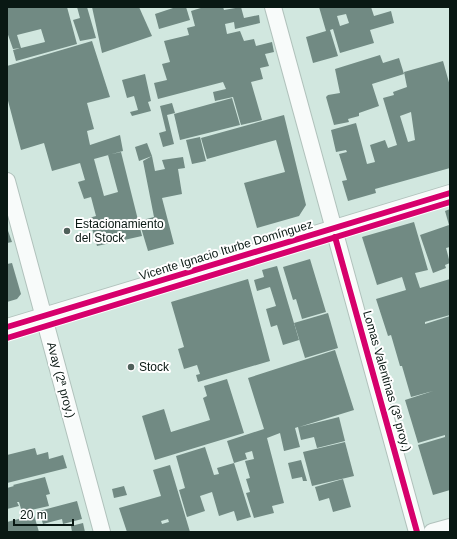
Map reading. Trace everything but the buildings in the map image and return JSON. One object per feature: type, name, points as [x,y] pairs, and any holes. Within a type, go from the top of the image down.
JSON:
[{"type":"street","name":"Lomas Valentinas (3ª proy.)","points":[[273,7],[417,532]]},
{"type":"street","name":"Avay (2ª proy.)","points":[[7,181],[102,532]]},
{"type":"street","name":"Vicente Ignacio Iturbe Domínguez","points":[[7,327],[450,193]]},
{"type":"street","points":[[432,532],[450,527]]},
{"type":"cycle path","points":[[7,327],[450,193]]},
{"type":"cycle path","points":[[7,338],[450,202]]},
{"type":"cycle path","points":[[335,237],[417,532]]},
{"type":"place","name":"Estacionamiento del Stock","points":[[67,231]]},
{"type":"place","name":"Stock","points":[[131,367]]}]
